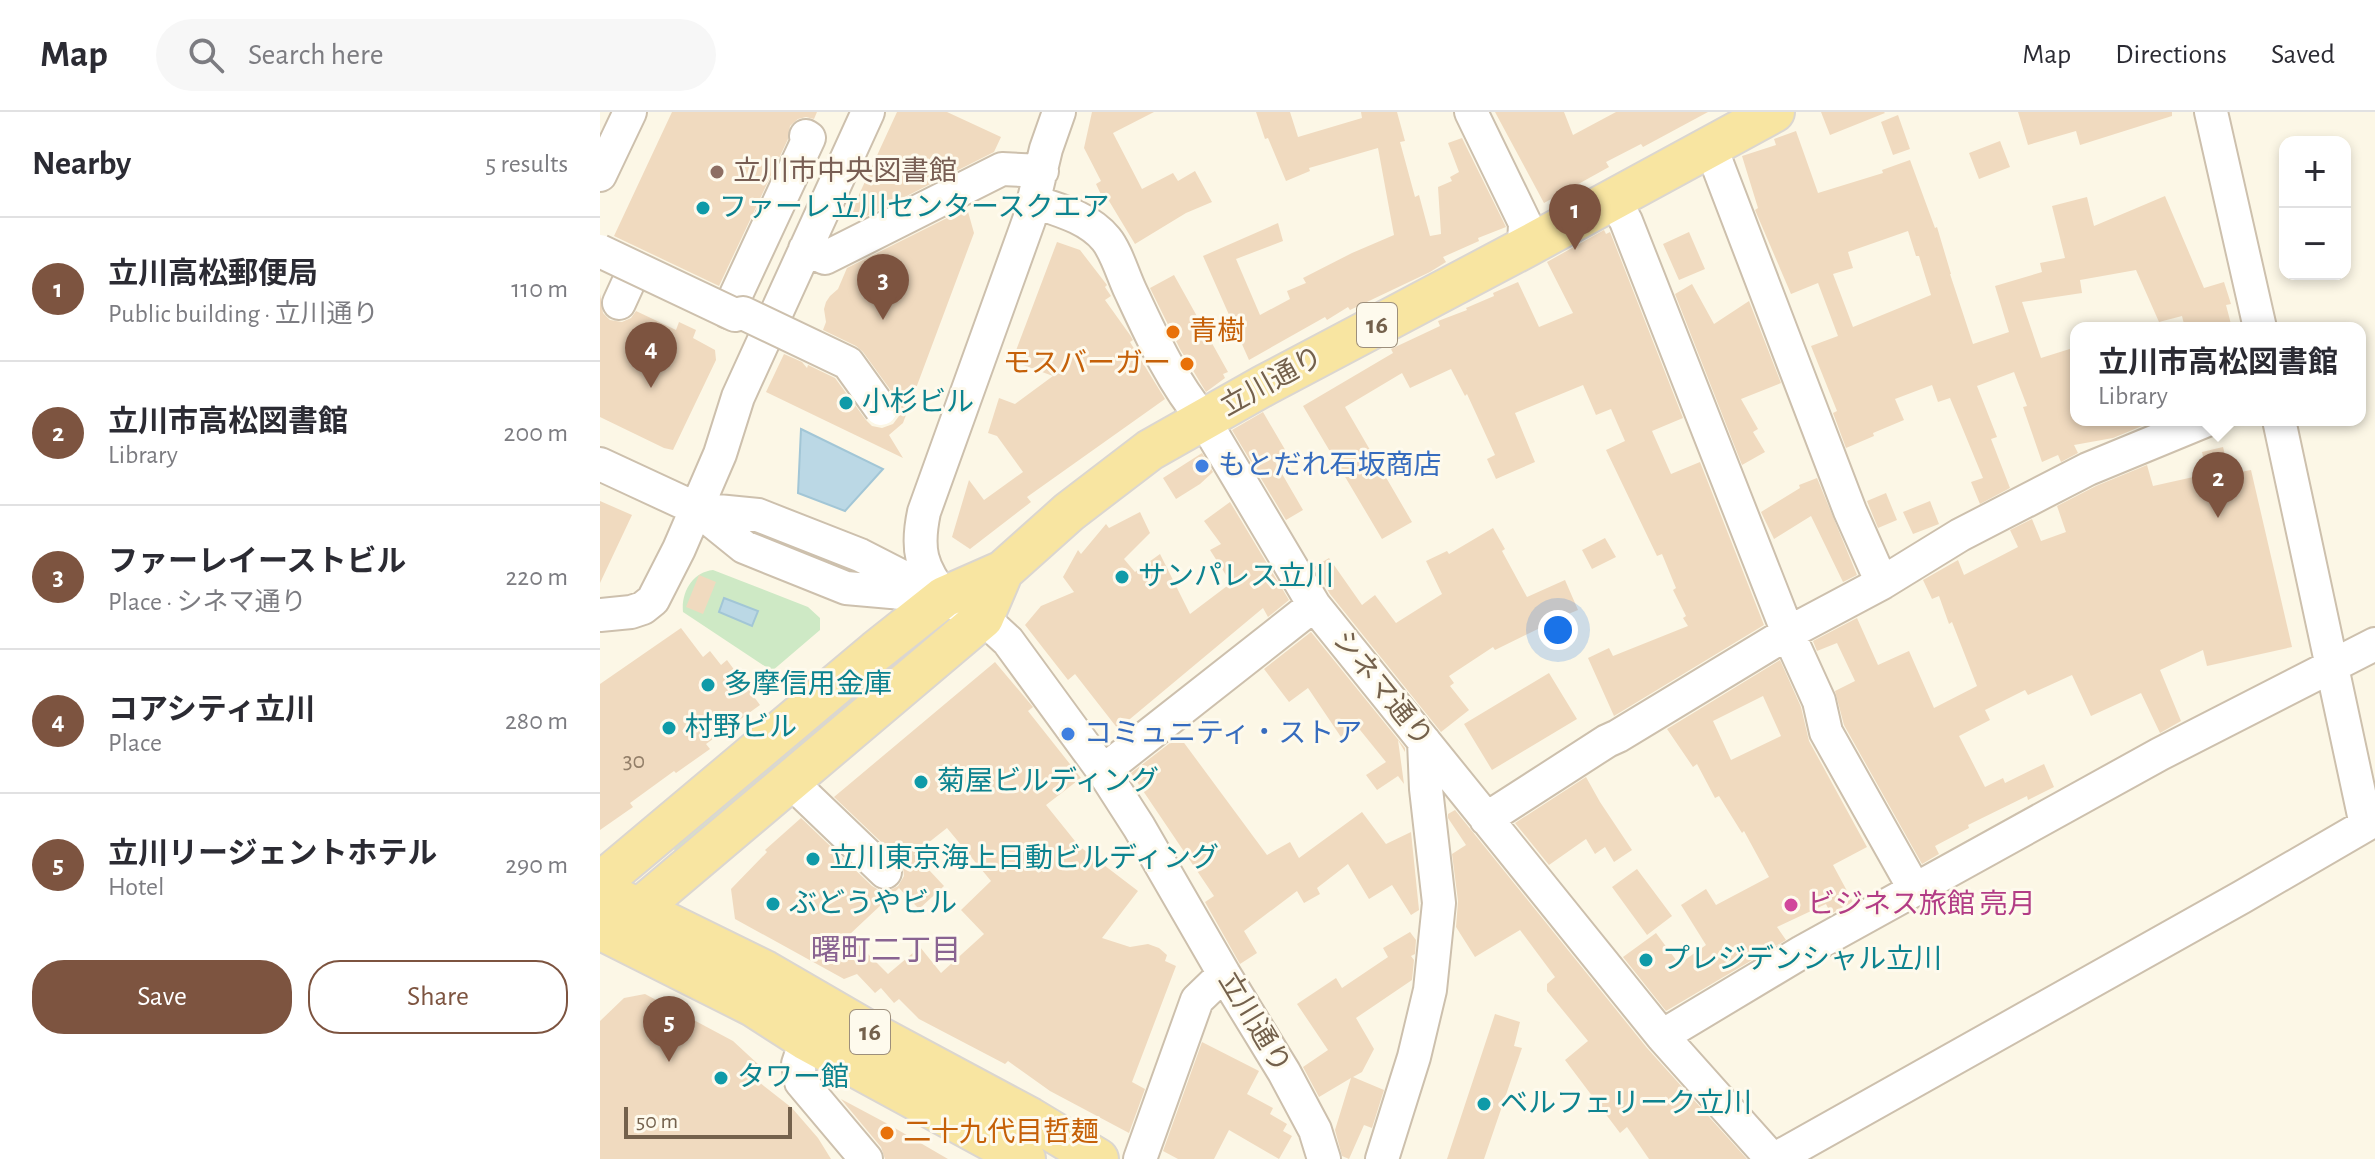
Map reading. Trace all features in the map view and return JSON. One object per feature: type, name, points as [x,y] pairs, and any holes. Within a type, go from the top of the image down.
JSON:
[{"type":"main road","name":"立川通り","points":[[1003,571],[1069,512],[1138,459],[1318,356],[1774,112]]},
{"type":"main road","name":"16","points":[[600,883],[944,597],[1003,571]]},
{"type":"main road","name":"16","points":[[1003,571],[983,618],[640,908],[765,971],[1098,1159]]},
{"type":"main road","points":[[600,890],[640,908]]},
{"type":"main road","name":"16","points":[[603,933],[753,1006],[806,1040],[1025,1159]]},
{"type":"street","points":[[600,175],[630,112]]},
{"type":"street","points":[[600,615],[631,612],[653,600],[697,509],[720,454],[738,397],[868,112]]},
{"type":"street","points":[[1041,174],[1042,112]]},
{"type":"street","points":[[944,597],[929,577],[921,556],[920,532],[924,512],[1041,174],[1059,112]]},
{"type":"street","points":[[2211,112],[2259,322]]},
{"type":"street","points":[[1474,113],[1525,223],[1524,248]]},
{"type":"street","points":[[730,308],[809,138],[806,136]]},
{"type":"street","points":[[1710,145],[1850,511],[1882,583]]},
{"type":"street","name":"シネマ通り","points":[[805,249],[825,258],[1002,169],[1041,174],[1080,220],[1107,240],[1149,330],[1186,399],[1204,420],[1314,605],[1662,1036],[1773,1159]]},
{"type":"street","points":[[1613,198],[1626,221],[1788,633],[1819,701],[1826,732],[1915,890]]},
{"type":"street","points":[[619,303],[617,257],[848,363],[881,409]]},
{"type":"street","points":[[1486,819],[1607,741],[1960,535],[2088,469],[2192,426]]},
{"type":"street","points":[[1773,1159],[2229,905],[2366,825],[2280,426]]},
{"type":"street","name":"立川通り","points":[[600,464],[697,509],[758,515],[860,555],[983,618],[1008,641],[1103,771],[1139,827],[1284,1072],[1315,1130],[1324,1159]]},
{"type":"street","points":[[1103,771],[1314,605]]},
{"type":"street","points":[[1662,1036],[1802,952],[2160,754],[2375,644]]},
{"type":"street","points":[[1382,1159],[1414,1057],[1430,990],[1439,903],[1426,789],[1424,741]]},
{"type":"street","points":[[790,781],[885,872]]},
{"type":"street","points":[[603,933],[640,908]]},
{"type":"street","points":[[1140,1159],[1197,1000],[1224,974]]},
{"type":"street","points":[[806,1040],[798,1064],[801,1082],[866,1159]]},
{"type":"green space","points":[[713,570],[808,607],[820,618],[820,630],[772,671],[683,612],[684,597],[690,584],[700,575]]},
{"type":"green space","points":[[858,687],[863,697],[680,853],[668,846]]},
{"type":"water","points":[[801,429],[883,469],[845,511],[798,493]]},
{"type":"water","points":[[724,598],[758,611],[752,626],[719,612]]},
{"type":"building","name":"ファーレ立川センタースクエア","points":[[672,112],[817,112],[814,119],[798,119],[790,126],[788,139],[719,286],[614,236]]},
{"type":"building","points":[[897,112],[947,112],[1001,137],[994,152],[863,218],[851,212]]},
{"type":"building","points":[[1092,112],[1154,112],[1113,133],[1142,189],[1173,173],[1178,181],[1195,171],[1212,202],[1186,213],[1135,244],[1109,201],[1105,203],[1096,184],[1101,181],[1084,148]]},
{"type":"building","points":[[1256,112],[1290,112],[1298,137],[1362,118],[1361,112],[1397,112],[1405,141],[1400,142],[1415,197],[1419,195],[1430,236],[1441,234],[1438,187],[1452,181],[1450,177],[1459,172],[1448,143],[1462,138],[1506,227],[1443,257],[1446,262],[1430,272],[1350,310],[1348,307],[1327,320],[1325,317],[1249,360],[1203,256],[1278,223],[1283,241],[1236,259],[1260,315],[1290,299],[1287,291],[1306,283],[1303,278],[1394,235],[1378,148],[1309,168],[1310,171],[1286,181],[1268,138],[1265,139]]},
{"type":"building","points":[[1495,112],[1564,112],[1573,135],[1616,112],[1708,112],[1643,147],[1641,144],[1606,162],[1609,167],[1544,203]]},
{"type":"building","points":[[1821,112],[1884,112],[1885,113],[1830,135]]},
{"type":"building","points":[[2018,112],[2172,112],[2172,116],[2080,145],[2076,131],[2028,145]]},
{"type":"building","points":[[1898,115],[1910,149],[1893,155],[1881,122]]},
{"type":"building","points":[[1796,131],[1818,193],[1883,173],[1882,170],[1910,160],[1937,227],[1973,344],[2009,332],[1995,286],[2042,272],[2040,263],[2065,258],[2052,206],[2087,197],[2094,226],[2165,196],[2204,288],[2224,282],[2231,304],[2226,305],[2230,322],[2184,322],[2182,316],[2159,322],[2136,270],[2080,280],[2082,293],[2022,302],[2041,358],[2070,349],[2070,426],[2142,426],[2113,438],[2074,445],[2078,453],[2061,462],[2058,455],[2042,462],[2014,372],[1977,386],[1997,437],[1991,439],[2010,488],[1980,504],[1971,482],[1983,478],[1950,398],[1938,402],[1932,385],[1895,399],[1904,420],[1846,448],[1833,413],[1837,411],[1811,346],[1838,336],[1818,283],[1791,294],[1755,210],[1758,208],[1742,156],[1776,145],[1774,139]],"holes":[[[1908,231],[1916,256],[1919,256],[1931,295],[1853,327],[1833,274],[1853,268],[1848,252]]]},
{"type":"building","points":[[2000,141],[2010,167],[1979,179],[1969,153]]},
{"type":"building","points":[[967,208],[974,233],[903,423],[889,435],[903,458],[766,392],[784,354],[802,362],[807,368],[808,365],[835,378],[872,426],[882,428],[893,424],[899,416],[897,399],[863,352],[823,330],[826,302],[838,289],[847,268]]},
{"type":"building","points":[[1604,230],[1606,234],[1610,232],[1683,418],[1652,431],[1671,474],[1700,462],[1764,625],[1614,716],[1588,658],[1609,648],[1613,656],[1688,626],[1662,554],[1657,556],[1606,450],[1625,441],[1611,409],[1596,415],[1583,385],[1515,413],[1535,462],[1496,479],[1487,459],[1495,455],[1467,394],[1465,396],[1451,369],[1410,388],[1402,373],[1345,407],[1412,522],[1382,539],[1303,406],[1393,353],[1391,349],[1440,326],[1438,321],[1467,310],[1518,282],[1539,327],[1573,313],[1547,262]]},
{"type":"building","points":[[1689,232],[1705,269],[1679,280],[1663,244]]},
{"type":"building","points":[[1057,242],[1080,250],[1107,285],[1105,287],[1111,296],[1105,300],[1130,335],[1133,340],[1130,342],[1165,399],[1027,497],[1031,502],[970,549],[952,537],[969,480],[984,500],[1023,472],[997,436],[988,433],[999,398],[1015,404],[1053,376],[1012,361]]},
{"type":"building","points":[[1174,275],[1228,372],[1223,374],[1225,378],[1206,392],[1180,349],[1150,288]]},
{"type":"building","points":[[1692,284],[1714,324],[1749,301],[1781,383],[1741,399],[1758,429],[1753,432],[1765,452],[1742,465],[1675,294]]},
{"type":"building","points":[[600,294],[603,313],[610,320],[622,322],[631,318],[636,311],[676,330],[679,322],[696,330],[693,338],[715,350],[716,360],[673,450],[600,417]]},
{"type":"building","points":[[1263,412],[1287,453],[1274,460],[1303,510],[1286,520],[1232,430]]},
{"type":"building","points":[[2223,447],[2230,474],[2251,470],[2292,647],[2207,666],[2203,650],[2160,670],[2181,721],[2160,733],[2141,693],[2091,716],[2072,675],[2028,695],[2025,690],[1985,710],[1990,720],[1959,736],[1985,787],[2003,778],[2005,783],[2044,764],[2054,787],[2028,800],[2027,796],[1968,825],[1969,828],[1935,846],[1939,854],[1922,864],[1844,725],[1835,691],[1855,681],[1837,643],[1817,651],[1813,641],[1857,618],[1878,665],[1909,651],[1934,708],[1977,686],[1939,596],[1932,599],[1923,580],[1958,560],[1964,575],[2018,547],[2010,530],[2032,519],[2041,541],[2066,532],[2057,506],[2147,465],[2153,486],[2207,474],[2202,452]]},
{"type":"building","points":[[1202,453],[1213,472],[1176,499],[1163,478]]},
{"type":"building","points":[[1817,478],[1857,575],[1843,582],[1811,516],[1774,539],[1761,512],[1800,488],[1799,485]]},
{"type":"building","points":[[1886,493],[1897,520],[1878,528],[1867,501]]},
{"type":"building","points":[[600,501],[632,515],[600,583]]},
{"type":"building","points":[[1930,501],[1939,524],[1913,534],[1903,512]]},
{"type":"building","points":[[1230,502],[1289,600],[1268,617],[1263,608],[1118,729],[1075,674],[1068,680],[1025,625],[1041,606],[1074,592],[1063,577],[1078,550],[1081,554],[1106,524],[1109,528],[1140,512],[1150,533],[1124,559],[1135,572],[1160,554],[1190,614],[1231,583],[1210,550],[1221,544],[1204,521]]},
{"type":"building","points":[[1493,528],[1527,597],[1565,580],[1578,610],[1539,626],[1495,650],[1493,647],[1449,676],[1454,683],[1450,686],[1469,710],[1441,732],[1330,594],[1314,567],[1329,558],[1362,605],[1375,595],[1396,623],[1442,594],[1426,561],[1447,551],[1449,554]]},
{"type":"building","points":[[1605,538],[1616,557],[1592,569],[1582,550]]},
{"type":"building","points":[[699,575],[716,582],[703,614],[686,607]]},
{"type":"building","points":[[681,628],[703,657],[710,651],[721,665],[727,660],[760,705],[706,744],[710,749],[630,803],[633,807],[600,830],[600,684]]},
{"type":"building","points":[[1311,632],[1405,748],[1405,752],[1398,740],[1404,784],[1398,776],[1377,790],[1366,775],[1386,762],[1356,725],[1341,737],[1308,688],[1289,702],[1264,669]]},
{"type":"building","points":[[1780,660],[1801,707],[1809,741],[1867,847],[1833,865],[1853,902],[1831,914],[1826,904],[1777,927],[1786,940],[1666,1011],[1623,957],[1656,933],[1679,964],[1706,945],[1681,905],[1706,889],[1716,905],[1769,877],[1744,831],[1742,833],[1719,796],[1715,798],[1697,764],[1693,767],[1667,729]],"holes":[[[1763,696],[1781,736],[1731,760],[1713,721]]]},
{"type":"building","points":[[995,662],[1033,707],[1028,711],[1081,778],[1046,805],[1079,846],[1138,891],[1102,938],[1130,947],[1148,944],[1159,948],[1167,955],[1165,961],[1176,966],[1132,1082],[1145,1089],[1129,1133],[1050,1091],[1008,1061],[1005,1064],[919,1019],[899,999],[894,1003],[881,988],[875,993],[857,974],[844,979],[735,919],[731,889],[767,852],[765,850],[801,818],[872,886],[881,891],[898,886],[904,876],[899,859],[834,797]],"holes":[[[947,828],[991,881],[961,910],[984,934],[941,973],[920,947],[888,974],[849,935],[899,888],[919,909],[944,886],[914,854]]]},
{"type":"building","points":[[1549,673],[1577,719],[1492,770],[1464,724]]},
{"type":"building","points":[[1179,736],[1267,855],[1290,842],[1299,858],[1362,812],[1386,844],[1411,832],[1419,910],[1411,915],[1392,885],[1369,899],[1348,864],[1317,888],[1320,894],[1304,903],[1297,891],[1244,931],[1257,953],[1240,964],[1205,902],[1214,896],[1131,773]]},
{"type":"building","points":[[1586,777],[1632,850],[1614,862],[1605,847],[1595,854],[1586,839],[1549,865],[1515,823]]},
{"type":"building","points":[[1455,810],[1647,1048],[1747,1159],[1649,1159],[1627,1127],[1620,1133],[1565,1060],[1588,1041],[1547,991],[1547,984],[1555,977],[1520,930],[1475,957],[1456,927],[1458,901],[1452,854],[1466,845],[1448,818],[1448,814]]},
{"type":"building","points":[[1637,869],[1672,916],[1647,935],[1612,887]]},
{"type":"building","points":[[1410,932],[1416,940],[1415,954],[1411,956],[1414,960],[1412,980],[1356,1018],[1374,1049],[1362,1072],[1353,1077],[1384,1090],[1372,1128],[1364,1125],[1349,1159],[1342,1156],[1335,1130],[1351,1078],[1319,1097],[1303,1067],[1328,1050],[1297,1004],[1336,978],[1342,988],[1388,957],[1383,948]]},
{"type":"building","points":[[645,994],[733,1041],[759,1065],[750,1075],[792,1108],[818,1138],[831,1159],[600,1159],[600,1021],[624,998]]},
{"type":"building","name":"ベルフェリーク立川","points":[[1495,1014],[1520,1022],[1514,1046],[1522,1048],[1484,1159],[1447,1159]]},
{"type":"building","points":[[1202,1042],[1259,1071],[1247,1094],[1273,1108],[1270,1114],[1287,1124],[1283,1131],[1292,1136],[1279,1159],[1229,1130],[1214,1159],[1178,1159],[1163,1151]]},
{"type":"building","points":[[841,1099],[948,1159],[885,1159],[881,1147]]},
{"type":"place","name":"立川市中央図書館","points":[[717,172]]},
{"type":"place","name":"ファーレ立川センタースクエア","points":[[703,208]]},
{"type":"place","name":"立川高松郵便局","points":[[1575,250]]},
{"type":"place","name":"ファーレイーストビル","points":[[883,320]]},
{"type":"place","name":"青樹","points":[[1173,332]]},
{"type":"place","name":"モスバーガー","points":[[1187,364]]},
{"type":"place","name":"コアシティ立川","points":[[651,388]]},
{"type":"place","name":"小杉ビル","points":[[846,403]]},
{"type":"place","name":"もとだれ石坂商店","points":[[1202,466]]},
{"type":"place","name":"立川市高松図書館","points":[[2218,518]]},
{"type":"place","name":"サンパレス立川","points":[[1122,577]]},
{"type":"place","name":"多摩信用金庫","points":[[708,685]]},
{"type":"place","name":"村野ビル","points":[[669,728]]},
{"type":"place","name":"コミュニティ・ストア","points":[[1068,734]]},
{"type":"place","name":"菊屋ビルディング","points":[[921,782]]},
{"type":"place","name":"立川東京海上日動ビルディング","points":[[813,859]]},
{"type":"place","name":"ぶどうやビル","points":[[773,904]]},
{"type":"place","name":"ビジネス旅館 亮月","points":[[1791,905]]},
{"type":"place","name":"プレジデンシャル立川","points":[[1646,960]]},
{"type":"place","name":"立川リージェントホテル","points":[[669,1062]]},
{"type":"place","name":"タワー館","points":[[721,1078]]},
{"type":"place","name":"ベルフェリーク立川","points":[[1484,1104]]},
{"type":"place","name":"二十九代目哲麺","points":[[887,1133]]},
{"type":"district","name":"曙町二丁目","points":[[886,951]]}]
